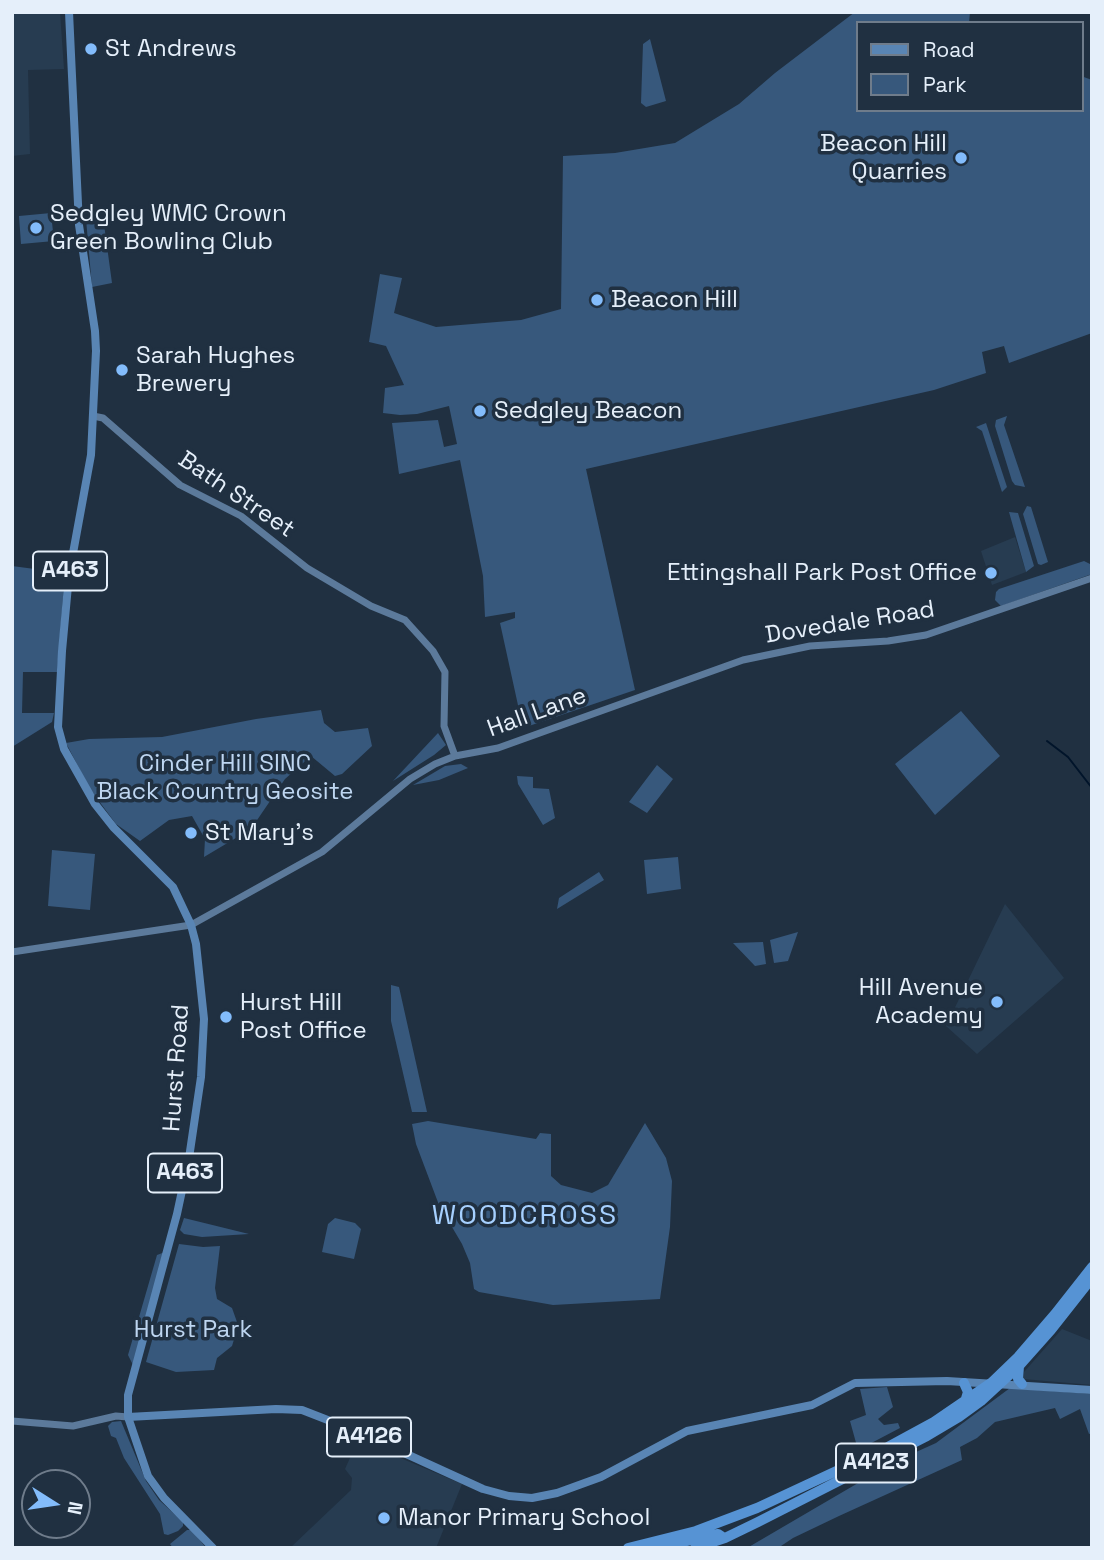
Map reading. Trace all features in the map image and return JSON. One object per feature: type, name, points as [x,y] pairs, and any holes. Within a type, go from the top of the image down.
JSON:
[{"type":"highway","name":"A4123","points":[[695,1548],[721,1542],[927,1436],[981,1401],[1092,1267]]},
{"type":"highway","name":"A4123","points":[[629,1548],[696,1531],[757,1508],[888,1447],[996,1383],[1018,1366],[1058,1322],[1092,1278]]},
{"type":"highway","points":[[1018,1366],[1018,1379],[1021,1384]]},
{"type":"highway","points":[[964,1382],[968,1392],[965,1402]]},
{"type":"highway","points":[[721,1542],[723,1521]]},
{"type":"highway","name":"A4123","points":[[629,1548],[721,1542]]},
{"type":"main road","name":"A463","points":[[69,12],[79,225],[95,331],[91,455],[69,575],[62,651],[59,734],[76,773],[95,804],[114,828],[173,887],[191,925]]},
{"type":"main road","name":"Hurst Road","points":[[128,1417],[128,1395],[171,1237],[186,1169],[201,1077],[204,1019],[200,973],[191,925]]},
{"type":"main road","name":"A4126","points":[[128,1417],[302,1410],[356,1431],[483,1489],[509,1496],[546,1496],[601,1477],[687,1431],[812,1405],[855,1384],[926,1381],[1021,1384],[1092,1390]]},
{"type":"main road","name":"A463","points":[[128,1417],[148,1476],[164,1498],[213,1548]]},
{"type":"street","name":"Bath Street","points":[[93,416],[103,418],[180,485],[232,510],[307,568],[371,606],[401,617],[428,644],[444,673],[444,726],[455,756]]},
{"type":"street","name":"Dovedale Road","points":[[615,706],[758,656],[810,646],[888,641],[926,635],[1092,578]]},
{"type":"street","name":"Hall Lane","points":[[455,756],[472,755],[505,746],[615,706]]},
{"type":"street","points":[[12,952],[191,925],[322,852],[410,779],[455,756]]},
{"type":"street","points":[[12,1421],[82,1426],[116,1416],[128,1417]]},
{"type":"shaded area","points":[[12,12],[60,12],[64,69],[28,70],[30,154],[12,156]]},
{"type":"shaded area","points":[[1015,537],[1026,572],[992,585],[981,551]]},
{"type":"shaded area","name":"Hill Avenue Academy","points":[[1005,904],[1064,978],[977,1054],[946,1026]]},
{"type":"shaded area","points":[[1062,1329],[1092,1341],[1092,1385],[1023,1379],[1024,1372]]},
{"type":"shaded area","name":"Manor Primary School","points":[[358,1440],[462,1484],[436,1548],[290,1548],[351,1490],[352,1478],[345,1469]]},
{"type":"green space","points":[[855,12],[970,12],[969,21],[856,21],[856,112],[1083,112],[1083,77],[1092,80],[1092,333],[1009,363],[1004,346],[982,352],[986,373],[934,390],[586,469],[635,690],[523,728],[500,623],[515,618],[515,612],[485,617],[483,576],[460,460],[399,474],[392,423],[438,420],[444,447],[457,444],[449,406],[417,414],[383,413],[385,388],[404,385],[386,346],[369,342],[380,274],[402,278],[394,313],[436,327],[521,320],[561,309],[563,156],[615,153],[675,143],[739,104]]},
{"type":"green space","points":[[650,39],[666,101],[646,107],[641,103],[643,44]]},
{"type":"green space","name":"Sedgley WMC Crown Green Bowling Club","points":[[51,213],[54,241],[21,244],[19,216]]},
{"type":"green space","points":[[103,217],[112,283],[92,287],[86,219]]},
{"type":"green space","points":[[1007,416],[1004,425],[1025,487],[1015,485],[1012,481],[995,426],[996,420]]},
{"type":"green space","points":[[986,423],[1007,487],[1002,492],[982,431],[976,427]]},
{"type":"green space","points":[[1027,506],[1031,507],[1048,562],[1041,565],[1038,564],[1023,514]]},
{"type":"green space","points":[[1009,512],[1018,513],[1034,566],[1026,572]]},
{"type":"green space","points":[[1084,561],[1090,564],[1092,574],[1001,606],[995,600],[999,589]]},
{"type":"green space","points":[[12,566],[65,573],[57,672],[23,672],[22,713],[54,713],[52,722],[12,747]]},
{"type":"green space","name":"Cinder Hill SINC Black Country Geosite","points":[[321,710],[324,723],[335,732],[368,728],[372,746],[342,774],[335,776],[311,756],[285,779],[251,829],[204,857],[205,839],[192,816],[169,820],[140,841],[116,824],[90,789],[66,743],[89,739],[162,737]]},
{"type":"green space","points":[[961,711],[1000,756],[935,815],[895,764]]},
{"type":"green space","points":[[438,733],[446,745],[393,781]]},
{"type":"green space","points":[[461,764],[468,768],[439,780],[413,785],[445,766]]},
{"type":"green space","points":[[657,765],[673,779],[647,813],[629,802]]},
{"type":"green space","points":[[517,776],[533,777],[533,788],[549,789],[555,818],[543,825],[518,784]]},
{"type":"green space","points":[[52,850],[95,854],[90,910],[48,906]]},
{"type":"green space","points":[[678,857],[681,889],[647,894],[644,860]]},
{"type":"green space","points":[[599,872],[604,880],[557,909],[559,898]]},
{"type":"green space","points":[[798,932],[788,961],[774,963],[770,940]]},
{"type":"green space","points":[[763,942],[766,964],[755,966],[733,943]]},
{"type":"green space","points":[[391,985],[399,987],[427,1112],[412,1112],[391,1021]]},
{"type":"green space","points":[[428,1121],[536,1139],[540,1133],[551,1134],[551,1176],[561,1185],[592,1193],[608,1185],[645,1123],[666,1158],[672,1181],[670,1227],[660,1299],[553,1305],[474,1289],[470,1263],[439,1205],[416,1144],[412,1124]]},
{"type":"green space","points":[[184,1218],[249,1234],[202,1237],[184,1234],[180,1230]]},
{"type":"green space","points":[[335,1218],[355,1223],[361,1229],[354,1259],[322,1252],[328,1224]]},
{"type":"green space","name":"Hurst Park","points":[[179,1244],[220,1246],[215,1288],[217,1299],[232,1308],[237,1322],[232,1346],[217,1358],[214,1370],[176,1372],[146,1362]]},
{"type":"green space","points":[[165,1252],[133,1365],[128,1355],[157,1255]]},
{"type":"green space","points":[[887,1387],[893,1407],[878,1419],[884,1425],[898,1423],[900,1428],[858,1450],[850,1421],[866,1415],[860,1389]]},
{"type":"green space","points":[[1010,1388],[1092,1394],[1092,1433],[1089,1434],[1080,1409],[1060,1419],[1055,1408],[995,1422],[977,1438],[960,1447],[962,1460],[793,1538],[778,1548],[747,1548],[894,1462],[936,1443]]},
{"type":"green space","points":[[121,1421],[146,1481],[159,1500],[183,1522],[178,1531],[164,1534],[160,1514],[124,1458],[116,1438],[111,1436],[108,1426],[112,1422]]},
{"type":"green space","points":[[187,1530],[192,1530],[206,1548],[173,1548],[170,1544]]},
{"type":"waterway","points":[[1047,741],[1068,757],[1092,788]]},
{"type":"place","name":"St Andrews","points":[[91,49]]},
{"type":"place","name":"Beacon Hill Quarries","points":[[961,158]]},
{"type":"place","name":"Sedgley WMC Crown Green Bowling Club","points":[[36,228]]},
{"type":"place","name":"Beacon Hill","points":[[597,300]]},
{"type":"place","name":"Sarah Hughes Brewery","points":[[122,370]]},
{"type":"place","name":"Sedgley Beacon","points":[[480,411]]},
{"type":"place","name":"Ettingshall Park Post Office","points":[[991,573]]},
{"type":"place","name":"St Mary's","points":[[191,833]]},
{"type":"place","name":"Hill Avenue Academy","points":[[997,1002]]},
{"type":"place","name":"Hurst Hill Post Office","points":[[226,1017]]},
{"type":"place","name":"Manor Primary School","points":[[384,1518]]},
{"type":"district","name":"WOODCROSS","points":[[525,1216]]}]
